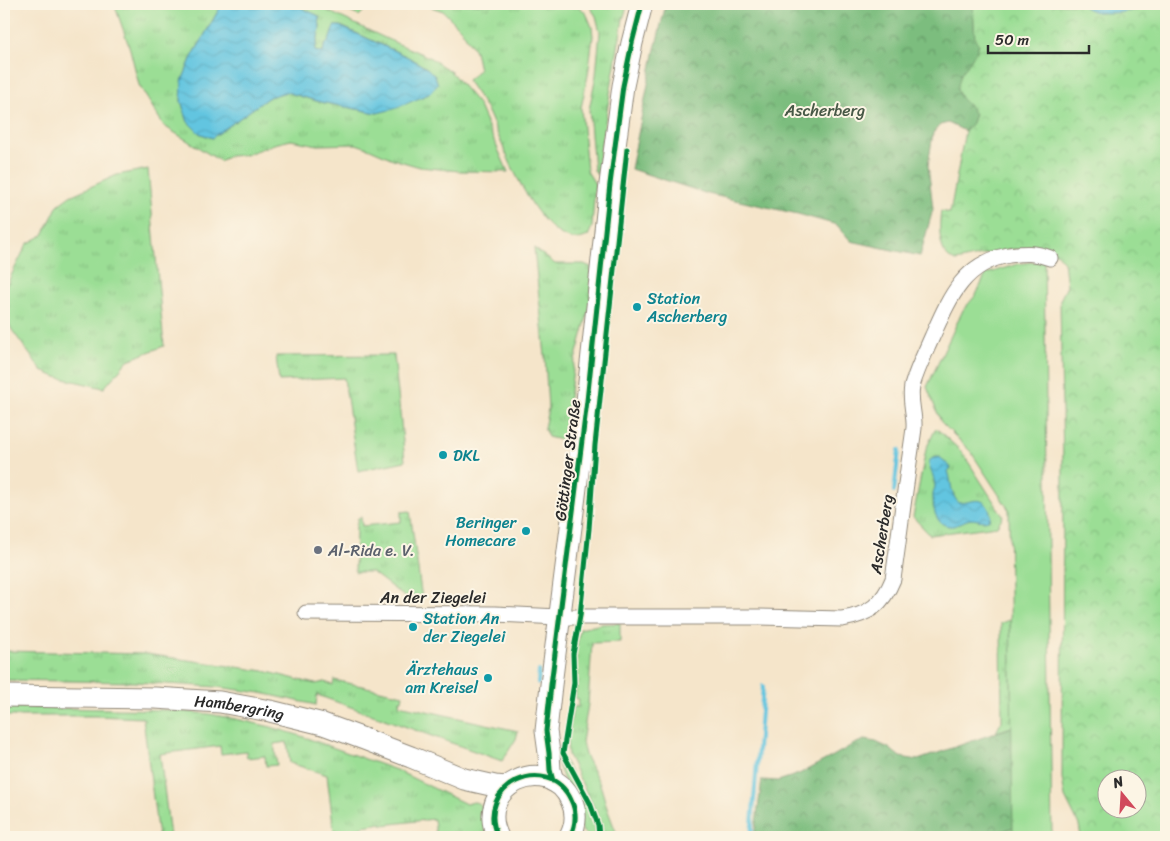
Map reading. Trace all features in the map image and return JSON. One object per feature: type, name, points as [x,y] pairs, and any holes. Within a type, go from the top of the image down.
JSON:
[{"type":"main road","name":"Göttinger Straße","points":[[529,776],[546,731],[587,402],[615,142],[623,86],[642,4]]},
{"type":"main road","name":"Hambergring","points":[[4,696],[155,698],[220,702],[270,711],[323,724],[464,779],[506,787]]},
{"type":"main road","name":"Göttinger Straße","points":[[546,731],[553,781]]},
{"type":"main road","points":[[498,837],[494,824],[494,808],[497,800],[506,787],[521,778],[529,776],[553,781],[565,790],[573,804],[575,834]]},
{"type":"main road","name":"Hambergring","points":[[464,779],[494,808]]},
{"type":"street","name":"Ascherberg","points":[[559,617],[842,619],[856,617],[872,609],[881,601],[893,579],[914,426],[911,397],[912,387],[918,368],[955,290],[968,274],[985,263],[1003,256],[1022,253],[1039,254],[1050,258]]},
{"type":"street","name":"An der Ziegelei","points":[[306,613],[495,614],[559,617]]},
{"type":"green space","points":[[116,4],[222,4],[191,59],[182,82],[181,101],[188,122],[199,133],[212,138],[269,97],[286,92],[320,102],[377,113],[429,94],[435,76],[428,69],[408,57],[341,26],[334,26],[329,42],[324,46],[323,53],[315,51],[320,28],[319,16],[293,4],[313,4],[429,57],[451,72],[478,104],[508,172],[459,171],[420,167],[393,159],[356,144],[318,145],[291,140],[245,155],[229,156],[220,161],[164,126],[139,85]]},
{"type":"green space","points":[[333,4],[371,4],[359,16]]},
{"type":"green space","points":[[423,4],[576,4],[587,15],[592,27],[593,36],[581,108],[587,171],[595,184],[592,227],[588,236],[573,239],[559,233],[545,221],[533,205],[511,165],[488,112],[467,80],[479,70],[475,51],[461,29],[443,11]]},
{"type":"green space","points":[[588,4],[628,4],[623,19],[597,175],[594,170],[589,110],[596,75],[600,32],[596,16]]},
{"type":"green space","name":"Ascherberg","points":[[666,4],[973,4],[975,40],[979,44],[976,52],[961,74],[961,98],[971,107],[975,114],[972,123],[965,131],[948,123],[940,125],[933,133],[928,165],[933,209],[920,256],[851,241],[837,225],[798,214],[708,194],[631,169]]},
{"type":"green space","points":[[973,4],[1166,4],[1166,837],[1081,837],[1079,825],[1065,797],[1062,778],[1063,464],[1060,300],[1067,286],[1064,262],[1056,253],[1044,250],[1009,249],[956,261],[945,254],[941,242],[941,211],[950,213],[965,131],[972,123],[975,114],[961,98],[957,89],[961,74],[976,52],[979,44],[975,40]]},
{"type":"green space","points":[[148,169],[164,346],[128,360],[104,388],[56,377],[42,371],[12,330],[4,314],[4,290],[27,244],[43,235],[58,205],[70,196],[117,175]]},
{"type":"green space","points":[[534,248],[555,264],[584,264],[591,267],[590,306],[574,364],[567,411],[570,438],[565,441],[548,437],[544,428],[548,409],[545,356]]},
{"type":"green space","points":[[1044,260],[1052,837],[1013,837],[1009,510],[971,452],[941,422],[927,387],[963,310],[976,295],[986,274],[1018,264]]},
{"type":"green space","points":[[394,355],[405,461],[358,471],[344,378],[279,381],[276,356]]},
{"type":"green space","points":[[936,428],[962,452],[1003,516],[997,526],[930,535],[913,517],[926,449]]},
{"type":"green space","points":[[410,511],[422,599],[406,598],[372,572],[355,572],[356,526],[358,518],[361,517],[362,526],[401,522],[401,512]]},
{"type":"green space","points":[[1010,620],[1012,727],[996,732],[1002,721],[1001,623]]},
{"type":"green space","points":[[620,623],[620,642],[592,643],[588,704],[582,742],[585,755],[600,784],[608,811],[616,832],[620,837],[603,837],[599,818],[568,755],[567,741],[573,706],[578,707],[579,699],[575,698],[575,653],[580,629],[602,624]]},
{"type":"green space","points":[[4,651],[146,654],[264,671],[315,684],[325,682],[333,685],[334,680],[403,695],[399,705],[518,731],[516,739],[502,761],[317,695],[316,705],[261,693],[217,687],[134,682],[4,680]]},
{"type":"green space","points":[[4,707],[168,710],[209,714],[271,727],[396,770],[466,804],[478,803],[485,811],[492,837],[436,837],[434,819],[383,825],[382,823],[334,832],[327,775],[290,763],[287,742],[274,744],[277,765],[266,766],[265,756],[247,758],[246,751],[221,754],[220,746],[160,754],[170,837],[158,837],[143,718],[4,716]]},
{"type":"green space","points":[[1012,727],[1013,827],[990,837],[754,837],[762,780],[778,781],[799,774],[864,740],[876,742],[889,748],[900,757],[918,760]]},
{"type":"green space","points":[[555,756],[563,758],[591,810],[596,828],[595,837],[589,837],[583,832]]},
{"type":"green space","points":[[1013,827],[1013,837],[990,837]]},
{"type":"water","points":[[222,4],[293,4],[319,16],[320,28],[315,51],[323,53],[324,46],[329,41],[334,26],[340,26],[408,57],[428,69],[435,76],[438,84],[429,94],[394,109],[377,113],[320,102],[286,92],[269,97],[212,138],[199,133],[188,122],[181,101],[182,81],[191,59]]},
{"type":"water","points":[[1081,4],[1164,4],[1133,11],[1109,13],[1088,9]]},
{"type":"water","points":[[939,457],[951,468],[948,471],[956,500],[959,503],[975,500],[982,501],[989,508],[990,519],[984,521],[970,519],[952,526],[944,525],[940,522],[934,509],[933,492],[935,484],[929,465],[929,461]]},
{"type":"waterway","points":[[894,491],[899,450]]},
{"type":"waterway","points":[[538,683],[539,671]]},
{"type":"waterway","points":[[751,837],[763,686]]},
{"type":"cycle path","points":[[553,781],[546,731],[551,685],[587,401],[610,184],[623,86],[642,4]]},
{"type":"cycle path","points":[[599,837],[598,825],[590,803],[563,753],[574,683],[573,654],[580,616],[595,445],[627,149]]},
{"type":"cycle path","points":[[498,837],[493,819],[496,803],[504,790],[516,781],[531,777],[546,778],[560,785],[571,800],[575,819],[570,837]]},
{"type":"place","name":"Station Ascherberg","points":[[637,307]]},
{"type":"place","name":"DKL","points":[[443,455]]},
{"type":"place","name":"Beringer Homecare","points":[[526,531]]},
{"type":"place","name":"Al-Rida e. V.","points":[[318,550]]},
{"type":"place","name":"Station An der Ziegelei","points":[[413,627]]},
{"type":"place","name":"Ärztehaus am Kreisel","points":[[488,678]]}]
